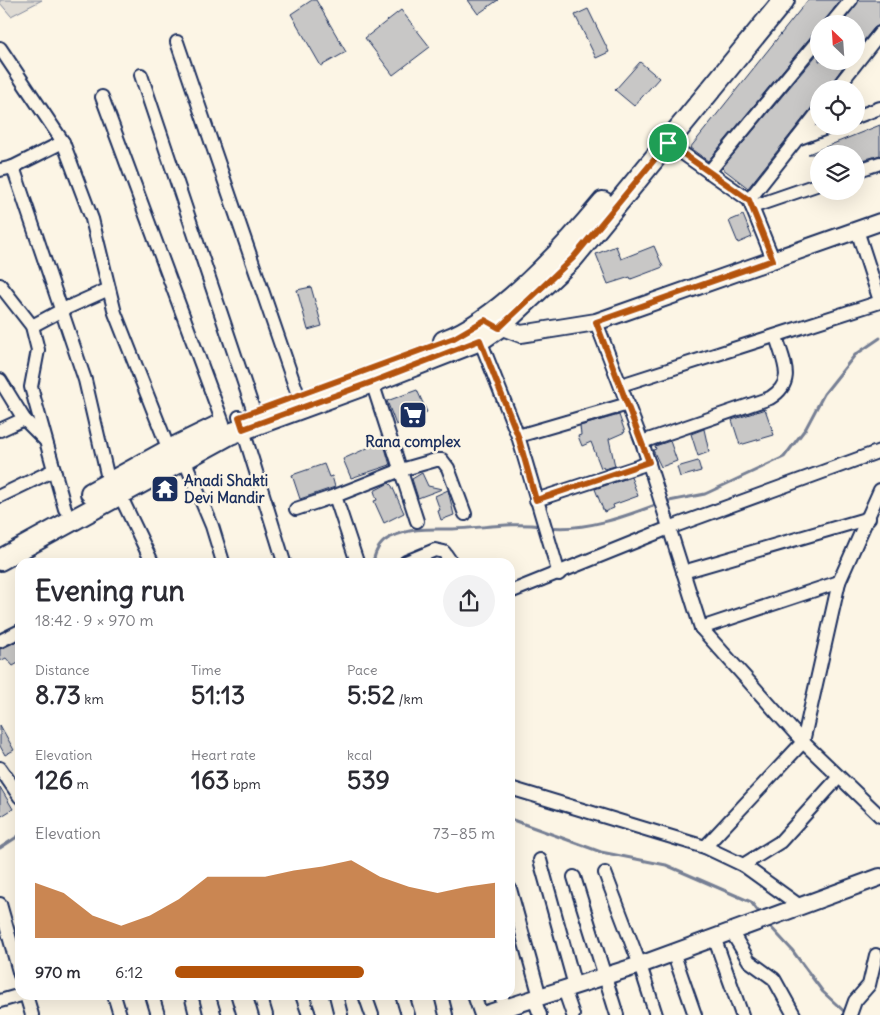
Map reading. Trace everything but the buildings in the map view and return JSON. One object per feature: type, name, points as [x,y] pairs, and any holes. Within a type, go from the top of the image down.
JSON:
[{"type":"main road","points":[[243,421],[372,382],[480,340],[533,278],[598,208],[768,0]]},
{"type":"main road","points":[[0,560],[114,488],[176,454],[243,421],[298,395],[492,324],[573,258],[784,0]]},
{"type":"main road","points":[[0,544],[65,508],[114,488]]},
{"type":"street","points":[[838,15],[850,0]]},
{"type":"street","points":[[843,80],[880,33]]},
{"type":"street","points":[[178,42],[298,395]]},
{"type":"street","points":[[0,48],[63,142],[92,219],[115,313],[176,454],[214,531],[222,558]]},
{"type":"street","points":[[709,172],[810,49]]},
{"type":"street","points":[[141,75],[283,558]]},
{"type":"street","points":[[102,97],[243,421]]},
{"type":"street","points":[[865,114],[880,108]]},
{"type":"street","points":[[751,204],[810,122]]},
{"type":"street","points":[[797,139],[810,134]]},
{"type":"street","points":[[0,170],[13,167],[63,142]]},
{"type":"street","points":[[668,143],[751,204],[773,260]]},
{"type":"street","points":[[865,168],[880,163]]},
{"type":"street","points":[[13,167],[86,380],[114,488],[150,558]]},
{"type":"street","points":[[751,204],[810,187]]},
{"type":"street","points":[[492,324],[521,334],[596,322],[880,222]]},
{"type":"street","points":[[621,385],[880,302],[856,230]]},
{"type":"street","points":[[0,286],[32,326],[38,350],[31,388],[65,508]]},
{"type":"street","points":[[32,326],[62,310],[109,290]]},
{"type":"street","points":[[596,322],[649,462],[701,628],[802,742],[880,816]]},
{"type":"street","points":[[642,442],[770,398],[781,391],[786,384],[786,375],[776,336]]},
{"type":"street","points":[[480,340],[518,436],[559,574]]},
{"type":"street","points":[[0,380],[24,419],[45,440]]},
{"type":"street","points":[[372,382],[417,521]]},
{"type":"street","points":[[518,436],[628,404]]},
{"type":"street","points":[[0,430],[24,419]]},
{"type":"street","points":[[515,590],[669,528],[880,451]]},
{"type":"street","points":[[296,509],[401,470],[442,460],[448,468],[465,514]]},
{"type":"street","points":[[536,500],[649,462]]},
{"type":"street","points":[[0,496],[54,470]]},
{"type":"street","points":[[705,847],[802,742],[839,582],[880,490]]},
{"type":"street","points":[[335,496],[356,558]]},
{"type":"street","points":[[683,572],[869,518]]},
{"type":"street","points":[[416,558],[435,550],[444,552],[448,558]]},
{"type":"street","points":[[701,628],[839,582]]},
{"type":"street","points":[[0,641],[15,634]]},
{"type":"street","points":[[0,768],[4,783],[15,793]]},
{"type":"street","points":[[743,865],[780,842],[839,777]]},
{"type":"street","points":[[515,790],[705,847],[743,865],[793,908]]},
{"type":"street","points":[[540,860],[569,987],[573,1015]]},
{"type":"street","points":[[605,873],[640,964],[656,1015]]},
{"type":"street","points":[[574,877],[617,1015]]},
{"type":"street","points":[[476,1000],[482,1015],[640,964],[880,877]]},
{"type":"street","points":[[0,904],[15,957]]},
{"type":"street","points":[[515,909],[540,1015]]},
{"type":"street","points":[[735,930],[749,961],[774,979],[794,1015]]},
{"type":"street","points":[[714,937],[742,1015]]},
{"type":"street","points":[[673,952],[695,1015]]},
{"type":"street","points":[[850,1015],[855,1001],[869,985],[876,955]]},
{"type":"street","points":[[0,1001],[15,997]]},
{"type":"street","points":[[28,1000],[32,1015]]},
{"type":"street","points":[[116,1000],[120,1015]]},
{"type":"street","points":[[154,1000],[158,1015]]},
{"type":"street","points":[[192,1000],[196,1015]]},
{"type":"street","points":[[224,1000],[229,1015]]},
{"type":"street","points":[[262,1000],[266,1015]]},
{"type":"street","points":[[304,1000],[309,1015]]},
{"type":"street","points":[[337,1000],[341,1015]]},
{"type":"street","points":[[368,1000],[372,1015]]},
{"type":"street","points":[[404,1000],[408,1015]]},
{"type":"street","points":[[442,1000],[446,1015]]},
{"type":"shaded area","points":[[0,0],[42,0],[11,16],[0,3]]},
{"type":"waterway","points":[[664,502],[705,494],[784,457],[806,428],[824,394],[855,355],[880,338]]},
{"type":"waterway","points":[[548,527],[562,528],[590,525],[618,518],[658,504]]},
{"type":"waterway","points":[[374,558],[376,551],[383,542],[405,532],[421,529],[508,525],[542,526]]},
{"type":"waterway","points":[[515,821],[601,852],[666,865],[751,902],[761,915]]},
{"type":"waterway","points":[[0,848],[15,838]]},
{"type":"waterway","points":[[768,924],[792,950],[823,992],[848,1015]]},
{"type":"place","name":"Rana complex","points":[[413,415]]},
{"type":"place","name":"Anadi Shakti Devi Mandir","points":[[165,489]]},
{"type":"route","points":[[668,143],[749,200],[773,260],[596,322],[649,462],[536,500],[518,436],[480,340],[243,429],[239,417],[454,338],[485,320],[499,328],[573,258],[668,143]]}]
